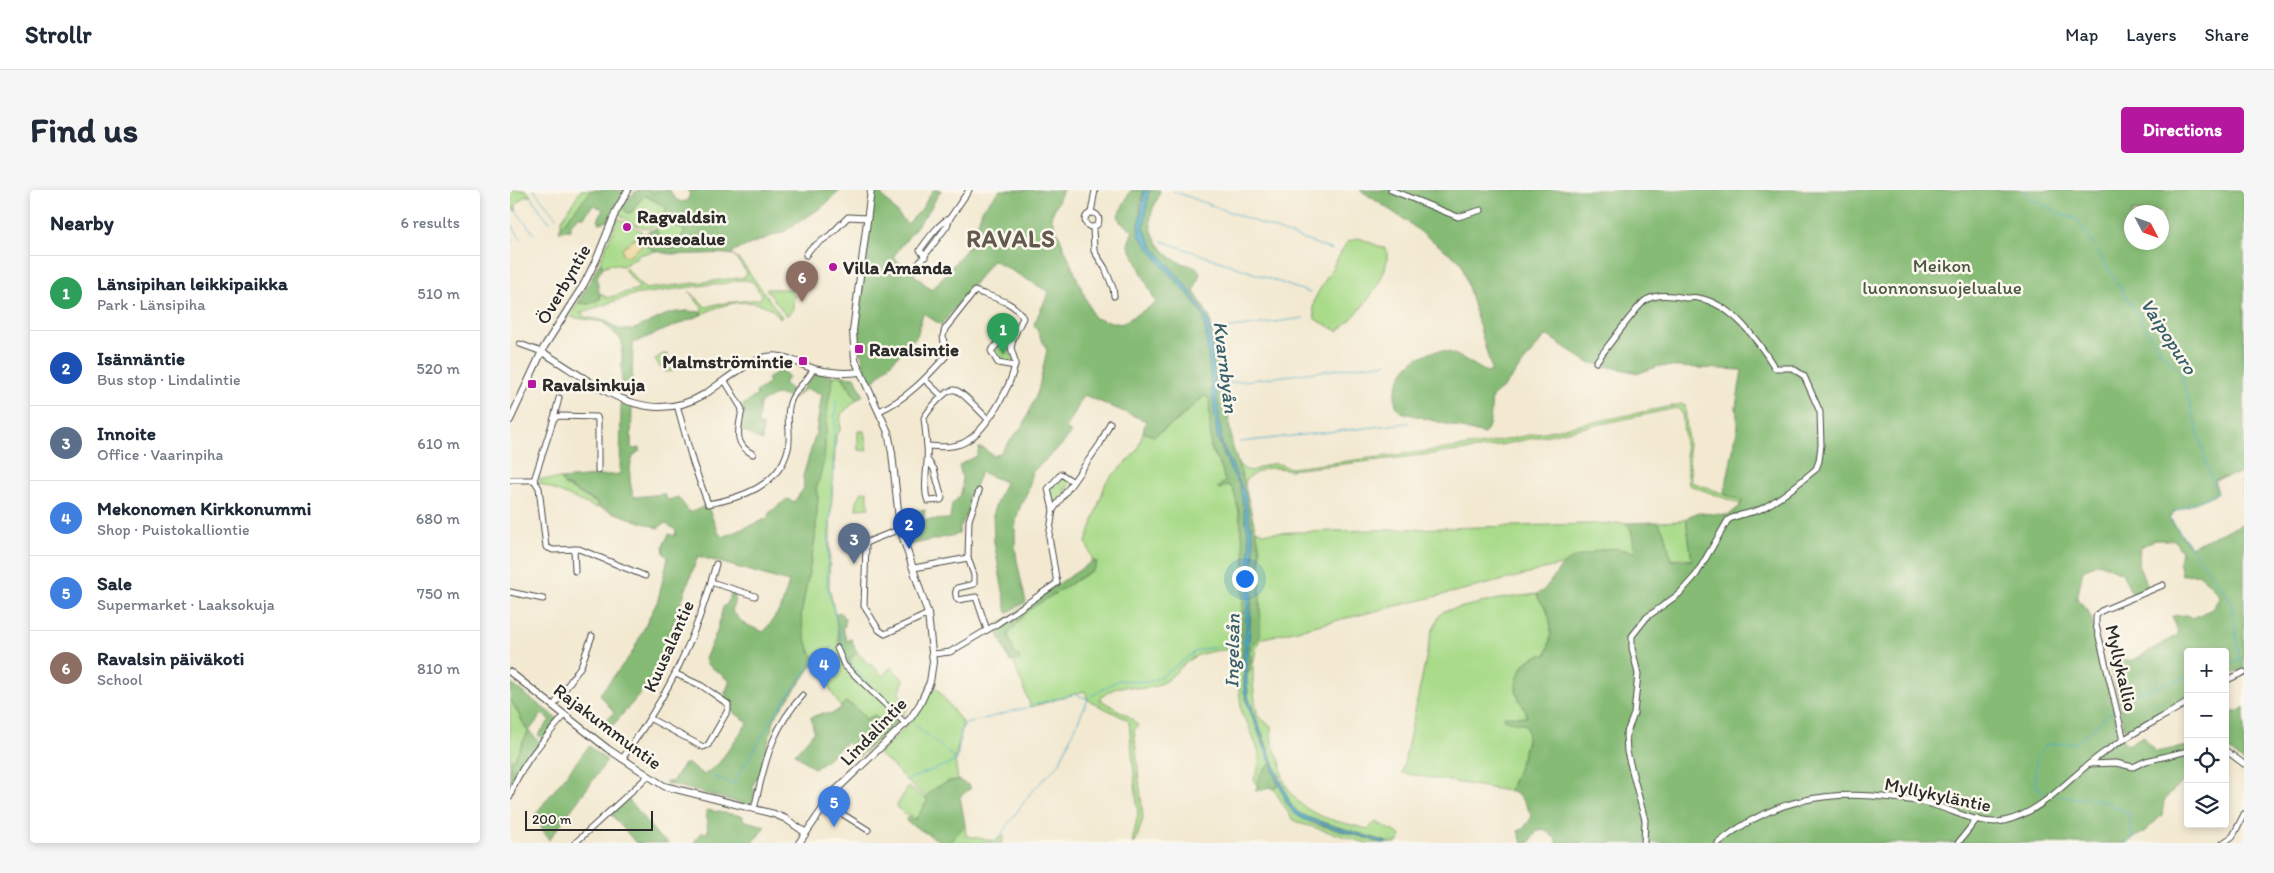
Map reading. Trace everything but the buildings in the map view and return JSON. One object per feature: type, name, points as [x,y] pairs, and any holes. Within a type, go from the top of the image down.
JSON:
[{"type":"street","name":"Överbyntie","points":[[510,420],[542,352],[598,258],[616,211],[628,190]]},
{"type":"street","name":"Lindalintie","points":[[798,843],[825,803],[841,785],[906,724],[920,704],[930,682],[934,654],[928,614],[900,528],[888,432],[856,363],[854,331],[871,190]]},
{"type":"street","points":[[914,270],[925,257],[920,250],[932,234],[950,218],[969,190]]},
{"type":"street","points":[[1093,227],[1089,226],[1085,221],[1086,217],[1091,213],[1095,190]]},
{"type":"street","points":[[1391,190],[1458,217],[1481,210]]},
{"type":"street","points":[[1091,213],[1099,218],[1093,227],[1094,251],[1105,268],[1114,296]]},
{"type":"street","points":[[806,255],[810,249],[830,235],[845,219],[854,216],[868,218]]},
{"type":"street","points":[[878,411],[910,393],[925,380],[946,356],[943,336],[945,329],[975,291],[1011,304],[1020,312],[1023,318],[1012,344],[1015,366],[1005,391],[988,418],[966,441],[956,445],[927,446]]},
{"type":"street","points":[[1596,362],[1644,300],[1674,294],[1686,298],[1698,298],[1725,310],[1748,330],[1775,368],[1799,370],[1804,376],[1820,412],[1821,445],[1816,469],[1770,503],[1750,514],[1737,515],[1728,520],[1696,575],[1678,594],[1647,617],[1632,636],[1632,648],[1638,674],[1634,714],[1626,735],[1627,752],[1645,820],[1644,843]]},
{"type":"street","points":[[1012,344],[998,343],[991,352],[998,363],[1015,366]]},
{"type":"street","points":[[520,344],[542,352],[625,402],[642,405],[677,404],[694,400],[766,357],[780,356],[813,369],[839,374],[859,370]]},
{"type":"street","points":[[677,404],[693,463],[708,504],[755,490],[768,482],[782,465],[788,449],[789,405],[792,397],[811,375],[813,369]]},
{"type":"street","points":[[925,380],[942,396]]},
{"type":"street","points":[[724,381],[742,409],[739,428],[740,444],[743,449],[753,454]]},
{"type":"street","points":[[929,462],[934,469],[942,498],[934,502],[926,499],[929,462],[924,418],[942,396],[952,390],[956,390],[988,418]]},
{"type":"street","points":[[559,398],[534,480],[539,488],[546,547],[553,550],[574,548],[645,576]]},
{"type":"street","points":[[554,418],[560,416],[597,417],[598,470]]},
{"type":"street","points":[[1053,510],[1070,489],[1072,481],[1100,444],[1110,423]]},
{"type":"street","points":[[934,654],[950,652],[1056,583],[1049,537],[1053,510],[1048,489],[1061,474],[1072,481]]},
{"type":"street","points":[[510,480],[534,480]]},
{"type":"street","points":[[979,491],[969,520],[968,558],[974,575],[974,584],[957,588],[955,591],[958,600],[976,598],[986,630]]},
{"type":"street","points":[[900,528],[866,544],[864,606],[879,630],[885,634],[928,614]]},
{"type":"street","points":[[574,548],[575,571]]},
{"type":"street","points":[[914,568],[968,558]]},
{"type":"street","points":[[711,582],[716,564]]},
{"type":"street","name":"Kuusalantie","points":[[622,759],[650,719],[676,674],[694,633],[711,582],[754,596]]},
{"type":"street","name":"Myllykallio","points":[[2124,740],[2096,625],[2096,616],[2101,611],[2163,585]]},
{"type":"street","points":[[510,592],[543,599]]},
{"type":"street","points":[[554,705],[581,666],[592,636]]},
{"type":"street","points":[[837,648],[844,666],[906,724]]},
{"type":"street","name":"Rajakummuntie","points":[[510,672],[622,759],[647,776],[674,790],[754,809],[786,819],[806,833]]},
{"type":"street","points":[[2229,679],[2244,672]]},
{"type":"street","points":[[650,719],[703,747],[708,745],[728,710],[728,704],[702,686],[676,674]]},
{"type":"street","points":[[754,809],[773,736],[793,705],[803,695]]},
{"type":"street","name":"Myllykyläntie","points":[[1718,843],[1759,817],[1784,806],[1818,797],[1846,794],[1926,803],[1988,822],[2001,822],[2025,814],[2060,789],[2089,764],[2124,740],[2184,704]]},
{"type":"street","points":[[510,797],[513,785],[520,772],[566,714]]},
{"type":"street","points":[[2089,764],[2116,763],[2133,767],[2146,761],[2184,752]]},
{"type":"street","points":[[2229,753],[2244,764]]},
{"type":"street","points":[[575,843],[647,776]]},
{"type":"street","points":[[825,803],[868,830]]},
{"type":"street","points":[[2222,843],[2233,836],[2244,814]]},
{"type":"street","points":[[1958,843],[1976,818]]},
{"type":"green space","points":[[510,190],[526,190],[531,196],[525,196],[516,204],[516,212],[510,205]]},
{"type":"green space","points":[[581,190],[592,190],[561,226],[561,221]]},
{"type":"green space","points":[[592,190],[624,190],[608,221],[599,223],[598,220],[603,209],[593,205],[584,217],[578,217],[571,224],[571,230],[559,231],[561,226]]},
{"type":"green space","points":[[637,190],[670,190],[676,199],[684,202],[687,201],[690,194],[688,190],[841,190],[822,207],[785,231],[733,251],[732,255],[669,254],[647,246],[640,238],[647,232],[656,230],[662,239],[662,245],[674,249],[685,231],[666,220],[663,216],[667,208],[645,195],[633,211],[629,213],[625,211],[623,206]]},
{"type":"green space","points":[[875,190],[880,190],[880,193],[907,224],[921,210],[933,190],[941,190],[930,209],[893,257],[932,290],[970,245],[983,208],[1000,190],[1063,190],[1051,217],[1094,318],[1121,324],[1156,303],[1128,244],[1133,230],[1120,222],[1118,215],[1131,190],[1144,190],[1140,206],[1141,223],[1138,229],[1171,276],[1190,296],[1204,317],[1218,440],[1230,469],[1240,486],[1250,545],[1244,675],[1241,632],[1245,557],[1239,512],[1233,489],[1228,485],[1219,489],[1218,487],[1225,482],[1222,469],[1211,448],[1209,398],[1204,396],[1176,421],[1154,436],[1143,432],[1146,421],[1084,395],[1066,429],[1071,432],[1063,444],[1031,473],[1030,485],[1019,511],[1015,528],[1017,559],[1026,602],[1007,613],[994,542],[993,512],[1005,482],[981,472],[974,489],[969,494],[968,501],[970,506],[959,534],[910,545],[902,525],[900,510],[925,510],[924,520],[950,519],[952,504],[960,496],[962,486],[959,465],[977,456],[979,448],[983,448],[994,456],[1000,453],[1024,424],[1038,391],[1047,350],[1034,324],[1049,292],[993,260],[941,325],[923,313],[917,336],[870,385],[864,369],[857,334]]},
{"type":"green space","points":[[1149,190],[1160,190],[1151,216],[1151,222],[1154,235],[1160,247],[1178,261],[1197,268],[1200,273],[1194,291],[1210,318],[1219,376],[1225,389],[1232,444],[1245,486],[1260,549],[1260,636],[1253,646],[1250,671],[1247,675],[1254,557],[1253,536],[1244,491],[1222,444],[1209,321],[1188,288],[1153,247],[1144,229]]},
{"type":"green space","name":"Meikon luonnonsuojelualue","points":[[1360,190],[2244,190],[2244,501],[2241,473],[2214,480],[2218,492],[2216,494],[2174,512],[2169,518],[2190,547],[2244,523],[2244,668],[2229,675],[2229,648],[2184,648],[2184,699],[2125,732],[2110,662],[2134,660],[2179,634],[2172,616],[2187,615],[2192,618],[2212,609],[2220,597],[2209,583],[2198,574],[2182,575],[2179,560],[2182,552],[2174,540],[2155,540],[2140,547],[2138,565],[2148,587],[2132,594],[2122,573],[2099,563],[2083,570],[2077,599],[2087,609],[2091,618],[2120,737],[2128,745],[2143,736],[2155,752],[2184,747],[2184,781],[2164,801],[2162,815],[2144,832],[2126,843],[1557,843],[1556,839],[1544,829],[1537,831],[1529,843],[1522,843],[1518,831],[1523,829],[1532,817],[1526,804],[1520,797],[1508,791],[1526,746],[1527,730],[1525,724],[1504,720],[1503,718],[1510,716],[1527,717],[1517,695],[1516,688],[1519,674],[1527,662],[1539,655],[1546,655],[1548,649],[1551,633],[1550,622],[1547,611],[1537,594],[1544,590],[1564,563],[1576,557],[1610,548],[1635,552],[1631,529],[1625,523],[1657,522],[1665,535],[1671,560],[1692,560],[1686,519],[1699,513],[1729,515],[1739,507],[1742,501],[1724,494],[1738,426],[1736,407],[1742,370],[1659,366],[1639,373],[1587,362],[1548,336],[1545,336],[1504,387],[1492,397],[1489,426],[1484,434],[1401,412],[1395,401],[1396,387],[1406,368],[1425,354],[1438,351],[1448,352],[1487,372],[1491,372],[1461,262],[1405,220]]},
{"type":"green space","points":[[644,195],[667,208],[663,216],[666,220],[648,229],[633,224],[619,214],[623,206],[628,213],[633,211]]},
{"type":"green space","points":[[618,218],[642,231],[637,238],[632,240],[628,256],[640,247],[643,242],[656,251],[641,254],[623,266],[610,264],[603,267],[600,262]]},
{"type":"green space","points":[[670,223],[685,231],[674,249],[662,245],[656,230],[649,231]]},
{"type":"green space","points":[[1359,238],[1386,249],[1387,259],[1379,282],[1372,294],[1354,316],[1338,331],[1315,319],[1313,307],[1315,298],[1347,242]]},
{"type":"green space","points":[[733,254],[742,263],[782,317],[780,318],[773,310],[764,305],[742,302],[720,306],[701,315],[702,308],[689,291],[706,307],[760,299],[762,296],[753,282],[744,280],[633,295],[580,313],[585,317],[606,321],[603,322],[570,317],[578,303],[589,304],[600,299],[601,293],[607,298],[638,289],[639,287],[624,269],[626,268],[645,289],[745,277],[747,273]]},
{"type":"green space","points":[[600,262],[603,267],[597,277],[600,299],[589,304],[578,303]]},
{"type":"green space","points":[[766,289],[797,289],[792,293],[795,297],[793,308],[789,315],[785,314]]},
{"type":"green space","points":[[700,312],[701,315],[633,343],[632,395],[622,392],[622,341],[603,322],[606,321],[618,329],[632,330],[670,313]]},
{"type":"green space","points":[[1000,345],[1008,348],[1014,360],[1011,364],[999,361],[994,353]]},
{"type":"green space","points":[[663,354],[667,354],[673,371],[665,372],[664,367],[660,367],[655,359]]},
{"type":"green space","points":[[782,370],[789,377],[784,383],[791,389],[788,397],[777,394],[760,403],[758,425],[763,425],[762,441],[740,429],[739,421],[745,416],[743,405],[757,395],[756,392],[769,383],[767,378]]},
{"type":"green space","points":[[816,373],[832,376],[824,460],[816,490],[818,497],[815,539],[801,615],[804,633],[811,654],[817,659],[775,717],[758,779],[755,779],[752,789],[755,790],[752,803],[749,805],[666,783],[666,781],[672,782],[684,764],[688,764],[704,775],[719,763],[748,722],[730,710],[730,703],[726,701],[725,693],[730,681],[707,664],[705,659],[717,631],[723,607],[727,604],[731,593],[736,594],[732,611],[744,624],[764,632],[781,608],[789,582],[698,556],[656,671],[635,700],[613,725],[606,727],[603,725],[604,721],[614,713],[600,694],[632,653],[658,600],[668,558],[664,554],[663,546],[669,534],[675,536],[676,530],[665,523],[658,528],[598,507],[598,503],[564,484],[561,479],[620,474],[621,404],[632,405],[631,447],[633,449],[640,448],[640,451],[632,459],[630,472],[634,497],[664,494],[668,500],[678,497],[690,513],[707,505],[719,534],[723,537],[768,518],[769,513],[787,499],[794,502],[804,488],[803,476],[816,433],[822,394],[806,389],[794,398]]},
{"type":"green space","points":[[832,376],[842,376],[857,400],[841,414],[840,431],[836,435],[830,526],[829,587],[839,646],[845,660],[850,661],[857,652],[883,676],[891,667],[904,680],[899,694],[910,705],[900,719],[886,724],[881,723],[873,716],[866,719],[855,707],[846,702],[841,708],[815,663],[817,659],[807,646],[802,626],[801,615],[815,539],[818,497],[816,490],[824,460]]},
{"type":"green space","points":[[842,376],[855,377],[863,395],[857,400]]},
{"type":"green space","points":[[1204,396],[1210,398],[1211,448],[1222,469],[1225,482],[1218,487],[1219,489],[1228,485],[1233,488],[1239,512],[1245,557],[1241,632],[1244,691],[1271,764],[1263,771],[1259,780],[1258,787],[1263,790],[1255,791],[1257,787],[1254,779],[1258,769],[1259,753],[1248,724],[1242,715],[1237,672],[1238,664],[1234,650],[1213,651],[1196,656],[1156,686],[1147,688],[1116,688],[1099,699],[1130,717],[1138,726],[1134,730],[1143,819],[1135,843],[1132,843],[1138,814],[1129,722],[1088,700],[1085,691],[1031,707],[1013,661],[1020,659],[1015,655],[1008,635],[1027,611],[1094,569],[1097,562],[1093,561],[1086,542],[1106,482],[1137,451],[1143,432],[1154,436],[1177,421]]},
{"type":"green space","points":[[1682,404],[1685,405],[1691,482],[1742,500],[1740,504],[1689,485],[1682,412],[1677,408],[1486,448],[1290,470],[1267,468],[1246,479],[1245,486],[1238,463],[1250,471],[1274,464],[1291,468],[1485,444]]},
{"type":"green space","points":[[858,431],[864,431],[867,451],[858,450]]},
{"type":"green space","points":[[1061,476],[1070,481],[1067,490],[1064,489],[1066,492],[1054,505],[1050,489]]},
{"type":"green space","points":[[539,479],[561,479],[564,485],[598,504],[598,507],[596,508],[541,484]]},
{"type":"green space","points":[[867,491],[869,508],[856,509],[857,499],[862,492]]},
{"type":"green space","points":[[1686,519],[1692,560],[1680,558],[1671,560],[1665,536],[1657,522]]},
{"type":"green space","points":[[1625,523],[1631,529],[1636,549],[1633,553],[1623,550],[1606,549],[1529,574],[1260,639],[1253,668],[1255,697],[1258,716],[1271,726],[1272,743],[1280,761],[1283,778],[1278,774],[1248,696],[1247,675],[1250,670],[1252,646],[1260,636],[1260,549],[1256,530],[1264,533]]},
{"type":"green space","points":[[1093,561],[1097,562],[1094,569],[1027,611],[1008,635],[1015,655],[1018,655],[1020,660],[1010,662],[995,626]]},
{"type":"green space","points":[[1537,594],[1549,617],[1550,638],[1546,655],[1534,657],[1525,663],[1517,679],[1519,698],[1527,717],[1504,716],[1526,726],[1528,730],[1523,755],[1508,791],[1402,773],[1431,634],[1439,616],[1444,611],[1504,598]]},
{"type":"green space","points":[[840,612],[845,619],[845,626],[842,627],[847,641],[851,639],[857,652],[850,658],[851,667],[844,655],[840,642],[835,614]]},
{"type":"green space","points":[[932,682],[964,725],[955,760],[958,780],[949,781],[926,796],[912,786],[891,764],[878,754],[895,738],[916,713]]},
{"type":"green space","points":[[510,683],[558,719],[543,740],[538,735],[550,720],[542,714],[529,731],[540,743],[510,786],[510,761],[515,758],[528,732],[510,698]]},
{"type":"green space","points":[[510,698],[528,732],[515,758],[510,761]]},
{"type":"green space","points":[[845,702],[855,707],[866,719],[875,715],[881,723],[886,724],[896,717],[900,719],[859,757],[847,742],[815,769],[795,754],[814,732],[811,717],[823,713],[832,714],[841,708]]},
{"type":"green space","points":[[2244,707],[2244,762],[2229,750],[2229,713],[2239,711]]},
{"type":"green space","points":[[589,746],[607,761],[549,840],[534,816]]},
{"type":"green space","points":[[1271,763],[1278,786],[1274,789],[1269,787],[1263,790],[1259,789],[1259,777]]},
{"type":"green space","points":[[1283,779],[1290,792],[1299,802],[1318,815],[1368,829],[1376,822],[1401,835],[1397,843],[1390,843],[1301,815],[1291,805],[1281,781]]},
{"type":"green space","points":[[958,780],[970,786],[970,789],[960,796],[965,825],[949,843],[943,843],[907,822],[906,819],[910,816],[915,820],[928,800],[925,798],[931,791],[944,783]]},
{"type":"green space","points":[[1279,783],[1289,806],[1311,823],[1383,843],[1366,843],[1299,823],[1292,819],[1274,789]]},
{"type":"green space","points":[[908,787],[928,800],[915,820],[896,807]]},
{"type":"green space","points":[[628,799],[659,837],[669,843],[636,843],[611,814]]},
{"type":"green space","points":[[706,810],[743,816],[743,820],[765,826],[753,843],[694,843],[700,833],[708,833]]},
{"type":"green space","points":[[965,825],[966,836],[995,841],[1004,835],[1002,843],[949,843]]},
{"type":"sand","points":[[642,235],[643,242],[640,247],[628,256],[623,255],[622,249]]},
{"type":"water","points":[[1144,190],[1149,190],[1144,229],[1153,247],[1188,288],[1209,321],[1222,444],[1244,491],[1254,543],[1247,672],[1248,696],[1253,712],[1291,805],[1297,812],[1312,819],[1390,843],[1383,843],[1305,820],[1293,813],[1286,802],[1248,706],[1244,691],[1244,651],[1250,545],[1240,486],[1230,469],[1217,435],[1204,317],[1190,296],[1161,264],[1138,234]]},
{"type":"waterway","points":[[534,190],[556,217]]},
{"type":"waterway","name":"Vaipopuro","points":[[2024,190],[2030,200],[2077,219],[2160,351],[2181,373],[2210,475],[2218,492],[2174,512]]},
{"type":"waterway","points":[[1173,191],[1332,250]]},
{"type":"waterway","points":[[530,196],[550,223]]},
{"type":"waterway","points":[[514,208],[534,234]]},
{"type":"waterway","points":[[510,222],[521,239]]},
{"type":"waterway","points":[[510,237],[513,241]]},
{"type":"waterway","points":[[1162,241],[1310,293]]},
{"type":"waterway","name":"Kvarnbyån","points":[[1219,330],[1303,318]]},
{"type":"waterway","name":"Kvarnbyån","points":[[1228,383],[1387,363]]},
{"type":"waterway","points":[[830,529],[836,400]]},
{"type":"waterway","points":[[1240,442],[1409,423]]},
{"type":"waterway","name":"Vaipopuro","points":[[2169,517],[2231,601],[2240,660]]},
{"type":"waterway","points":[[829,533],[827,584],[845,656],[865,681],[902,713]]},
{"type":"waterway","name":"Ingelsån","points":[[1091,696],[1119,680],[1150,682],[1165,674],[1196,651],[1246,640]]},
{"type":"waterway","points":[[758,743],[776,712],[813,661],[832,646]]},
{"type":"waterway","points":[[2229,664],[2244,659]]},
{"type":"waterway","points":[[2117,705],[2125,697],[2184,678]]},
{"type":"waterway","points":[[995,843],[1031,792],[1059,764],[1088,699],[1075,694],[1036,704]]},
{"type":"waterway","points":[[912,722],[957,760],[962,725],[1032,706]]},
{"type":"waterway","points":[[2049,794],[2044,793],[2035,785],[2036,758],[2047,744],[2076,743],[2113,710]]},
{"type":"waterway","points":[[712,776],[733,784],[757,745]]},
{"type":"waterway","points":[[907,780],[956,761]]},
{"type":"waterway","points":[[2059,796],[2106,801],[2114,807],[2128,812],[2133,838],[2126,843]]},
{"type":"place","name":"Ragvaldsin museoalue","points":[[627,227]]},
{"type":"place","name":"Villa Amanda","points":[[833,267]]},
{"type":"place","name":"Ravalsin päiväkoti","points":[[802,302]]},
{"type":"place","name":"Ravalsintie","points":[[859,349]]},
{"type":"place","name":"Länsipihan leikkipaikka","points":[[1003,354]]},
{"type":"place","name":"Malmströmintie","points":[[803,361]]},
{"type":"place","name":"Ravalsinkuja","points":[[532,384]]},
{"type":"place","name":"Isännäntie","points":[[909,549]]},
{"type":"place","name":"Innoite","points":[[854,564]]},
{"type":"place","name":"Mekonomen Kirkkonummi","points":[[824,689]]},
{"type":"place","name":"Sale","points":[[834,827]]},
{"type":"district","name":"RAVALS","points":[[1011,239]]}]
